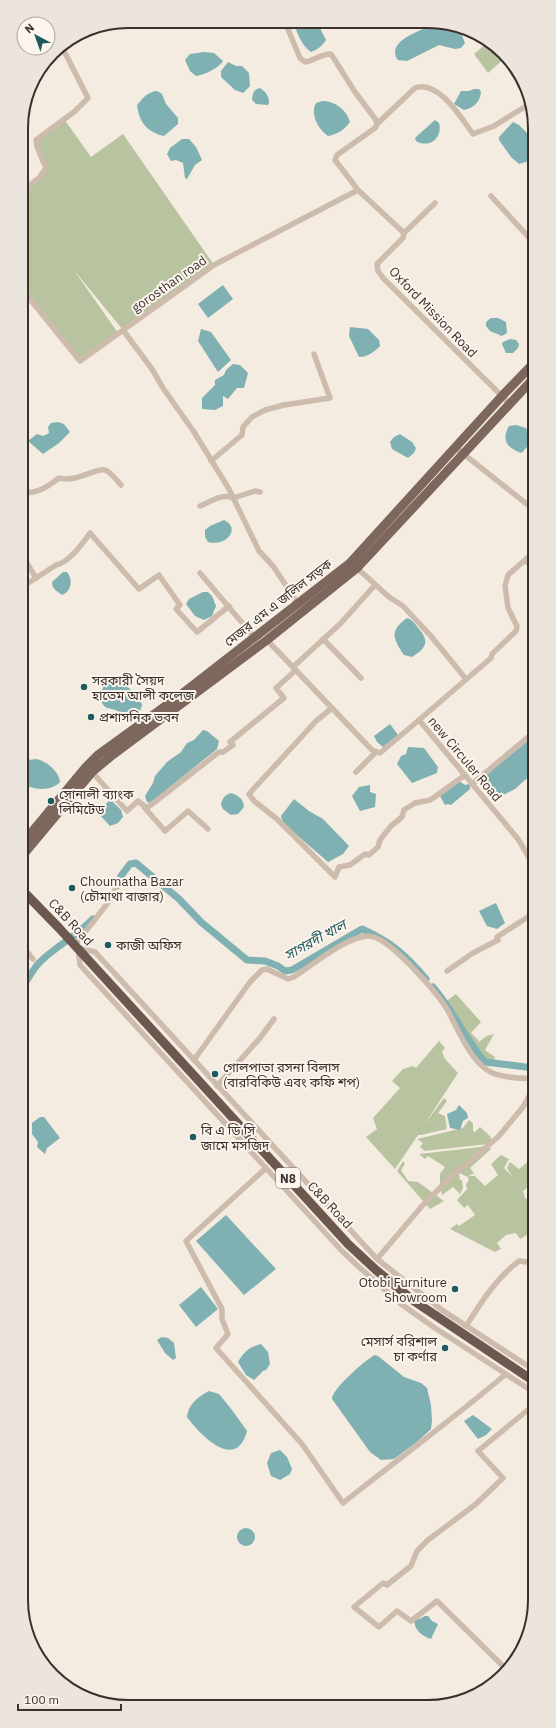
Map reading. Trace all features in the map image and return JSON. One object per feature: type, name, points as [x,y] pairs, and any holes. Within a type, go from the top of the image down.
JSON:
[{"type":"highway","name":"C&B Road","points":[[28,896],[59,928],[348,1244],[414,1302],[528,1378]]},
{"type":"main road","name":"মেজর এম এ জলিল সড়ক","points":[[28,849],[92,772],[110,756],[267,640],[350,563],[528,369]]},
{"type":"main road","name":"মেজর এম এ জলিল সড়ক","points":[[28,837],[98,755],[174,700],[255,638],[356,568],[528,384]]},
{"type":"street","points":[[288,28],[300,58],[305,62],[331,54],[355,92],[376,120],[377,124]]},
{"type":"street","points":[[28,186],[38,178],[46,168],[37,147],[36,140],[74,112],[88,98],[64,51]]},
{"type":"street","points":[[404,233],[358,190],[335,160],[337,155],[375,128],[377,124],[418,86],[437,91],[451,104],[473,134],[494,126],[526,106]]},
{"type":"street","name":"gorosthan road","points":[[28,297],[80,361],[214,265],[358,190]]},
{"type":"street","points":[[491,196],[528,237]]},
{"type":"street","name":"Oxford Mission Road","points":[[435,203],[404,233],[403,238],[377,264],[378,271],[421,317],[510,404]]},
{"type":"street","points":[[122,330],[152,369],[162,388],[194,432],[233,498],[259,551],[273,566],[301,607]]},
{"type":"street","points":[[211,461],[242,435],[243,427],[252,417],[265,410],[284,405],[330,398],[314,354]]},
{"type":"street","points":[[456,448],[528,503]]},
{"type":"street","points":[[28,493],[33,493],[44,489],[59,478],[66,480],[75,479],[101,469],[107,470],[121,486]]},
{"type":"street","points":[[200,506],[220,497],[229,496],[233,498],[255,491],[260,492]]},
{"type":"street","points":[[28,583],[69,557],[79,548],[90,533],[139,589],[159,575],[180,605],[176,609],[196,632],[229,606]]},
{"type":"street","points":[[419,720],[491,658],[492,654],[516,631],[517,626],[508,608],[505,586],[508,575],[526,560],[528,562]]},
{"type":"street","points":[[28,565],[36,578]]},
{"type":"street","points":[[356,568],[375,585],[403,606],[430,635],[466,679]]},
{"type":"street","points":[[200,573],[255,638]]},
{"type":"street","points":[[138,801],[147,808],[220,752],[223,752],[232,745],[230,742],[284,698],[276,688],[375,585]]},
{"type":"street","points":[[323,639],[361,678]]},
{"type":"street","points":[[267,640],[372,750],[376,752],[356,772]]},
{"type":"street","points":[[332,708],[316,721],[249,794],[254,801],[277,819],[335,877],[339,867],[350,864],[366,854],[369,855],[377,849],[380,840],[391,826],[402,817],[404,810],[415,803],[430,800],[465,775]]},
{"type":"street","name":"new Circuler Road","points":[[376,752],[380,753],[419,720],[518,839],[528,856]]},
{"type":"street","points":[[472,784],[528,737]]},
{"type":"street","points":[[92,772],[127,811],[138,801]]},
{"type":"street","points":[[138,801],[165,831],[188,811],[208,829]]},
{"type":"street","points":[[74,945],[107,904],[120,881]]},
{"type":"street","points":[[447,971],[473,953],[498,940],[497,937],[528,916]]},
{"type":"street","points":[[194,1060],[250,982],[262,970],[267,970],[288,979],[294,977],[342,945],[369,935],[382,940],[409,964],[441,1000],[472,1054],[487,1070],[506,1076],[528,1078]]},
{"type":"street","points":[[74,945],[95,952],[377,1259],[414,1289],[466,1326],[528,1366]]},
{"type":"street","points":[[74,945],[80,965],[341,1250],[401,1304],[528,1389]]},
{"type":"street","points":[[217,1086],[260,1038],[274,1019]]},
{"type":"street","points":[[377,1259],[422,1206],[452,1176],[498,1137],[523,1107],[528,1098]]},
{"type":"street","points":[[266,1168],[186,1241],[222,1309],[222,1319],[228,1334],[216,1348],[302,1444],[343,1503],[461,1412],[506,1374]]},
{"type":"street","points":[[466,1326],[481,1302],[509,1268],[519,1261],[528,1262]]},
{"type":"street","points":[[503,1666],[437,1600],[411,1621],[397,1611],[380,1627],[354,1607],[378,1586],[383,1583],[387,1585],[411,1566],[417,1551],[428,1540],[476,1504],[503,1478],[478,1451],[528,1409]]},
{"type":"green space","points":[[484,45],[502,61],[488,73],[474,54]]},
{"type":"green space","points":[[64,119],[91,157],[123,134],[214,265],[123,330],[73,269],[118,333],[80,361],[28,297],[28,185],[46,169],[36,140]]},
{"type":"green space","points":[[456,994],[481,1022],[471,1033],[479,1041],[476,1044],[487,1036],[494,1034],[485,1050],[495,1057],[494,1060],[482,1058],[472,1047],[445,1002]]},
{"type":"green space","points":[[439,1041],[445,1048],[442,1052],[445,1059],[458,1073],[424,1125],[444,1098],[447,1101],[438,1113],[445,1116],[447,1129],[418,1135],[395,1169],[366,1137],[377,1129],[373,1118],[400,1088],[392,1081],[403,1069],[413,1066],[416,1068]]},
{"type":"green space","points":[[469,1120],[473,1123],[473,1131],[475,1132],[480,1127],[490,1136],[492,1141],[488,1144],[425,1151],[420,1147],[423,1143],[417,1139],[463,1128]]},
{"type":"green space","points":[[489,1146],[491,1149],[470,1168],[474,1173],[469,1176],[475,1176],[485,1186],[498,1175],[491,1164],[501,1155],[509,1159],[504,1168],[512,1176],[507,1168],[510,1162],[519,1169],[528,1162],[528,1187],[523,1191],[525,1198],[528,1200],[528,1234],[520,1239],[516,1233],[506,1235],[497,1243],[501,1249],[495,1252],[450,1229],[457,1224],[459,1226],[475,1215],[468,1205],[464,1208],[457,1200],[467,1189],[466,1184],[469,1180],[468,1177],[459,1173],[463,1188],[460,1194],[453,1187],[442,1195],[440,1174],[445,1167],[428,1156],[425,1159],[419,1154]]},
{"type":"green space","points":[[403,1161],[405,1164],[401,1170],[408,1181],[418,1182],[444,1201],[430,1209],[397,1171]]},
{"type":"water","points":[[296,28],[320,28],[326,40],[320,47],[311,52],[305,46]]},
{"type":"water","points":[[427,28],[448,30],[461,33],[465,43],[461,48],[455,49],[439,45],[407,61],[398,60],[395,53],[397,46],[409,36]]},
{"type":"water","points":[[204,52],[214,53],[223,61],[211,71],[196,76],[190,71],[185,60],[190,54]]},
{"type":"water","points":[[228,62],[236,66],[242,66],[249,73],[250,86],[243,93],[235,90],[221,77],[221,71]]},
{"type":"water","points":[[260,88],[268,96],[268,105],[256,104],[252,100],[254,92]]},
{"type":"water","points":[[479,89],[481,92],[478,102],[474,106],[464,110],[454,104],[461,91],[469,91]]},
{"type":"water","points":[[157,91],[162,94],[166,104],[178,118],[178,124],[164,136],[153,132],[145,125],[138,111],[137,105],[148,94]]},
{"type":"water","points":[[322,101],[336,104],[346,113],[350,122],[340,131],[328,136],[318,125],[314,112],[316,103]]},
{"type":"water","points":[[435,120],[439,123],[440,128],[437,137],[430,143],[426,144],[416,141],[415,138]]},
{"type":"water","points":[[513,122],[519,125],[528,134],[528,161],[519,164],[511,157],[499,140],[499,137]]},
{"type":"water","points":[[182,139],[189,139],[196,147],[202,160],[195,165],[187,179],[185,178],[183,163],[176,160],[171,161],[167,154],[170,148]]},
{"type":"water","points":[[223,285],[233,299],[208,318],[198,304]]},
{"type":"water","points":[[491,318],[498,318],[506,322],[507,333],[502,336],[490,331],[486,326],[486,322]]},
{"type":"water","points":[[350,327],[368,329],[379,340],[380,346],[371,354],[359,357],[349,336]]},
{"type":"water","points":[[201,329],[211,332],[231,360],[218,372],[198,341]]},
{"type":"water","points":[[510,339],[516,340],[519,344],[518,348],[513,353],[506,353],[502,344]]},
{"type":"water","points":[[233,364],[240,365],[248,373],[244,388],[237,388],[228,399],[223,396],[223,406],[215,410],[202,409],[202,398],[215,385],[215,380],[224,375],[226,370]]},
{"type":"water","points":[[58,422],[64,424],[70,432],[59,443],[43,454],[28,441],[37,434],[43,436],[49,433],[48,427],[51,423]]},
{"type":"water","points":[[516,425],[526,428],[528,433],[528,444],[521,453],[512,449],[507,443],[506,435],[509,426]]},
{"type":"water","points":[[400,434],[412,442],[416,448],[414,453],[408,458],[392,449],[390,442],[394,437]]},
{"type":"water","points":[[224,520],[231,528],[229,536],[220,542],[208,542],[205,537],[205,530],[210,526]]},
{"type":"water","points":[[63,572],[67,572],[71,582],[68,591],[62,595],[54,588],[52,582]]},
{"type":"water","points":[[203,592],[208,592],[212,596],[216,606],[212,616],[204,620],[195,616],[186,604],[189,599]]},
{"type":"water","points":[[407,618],[415,624],[425,638],[425,644],[421,651],[412,657],[404,655],[395,639],[395,631],[397,627]]},
{"type":"water","points":[[122,673],[128,677],[127,686],[140,699],[142,705],[139,714],[132,721],[125,719],[116,710],[107,708],[102,703],[101,699],[101,692],[106,682],[117,680]]},
{"type":"water","points":[[390,724],[398,735],[383,747],[377,742],[374,736]]},
{"type":"water","points":[[203,730],[207,731],[219,741],[217,749],[150,803],[147,802],[145,796],[153,783],[155,776],[167,762],[181,752],[187,743],[194,740]]},
{"type":"water","points":[[528,741],[528,777],[515,789],[503,795],[485,786],[482,780]]},
{"type":"water","points":[[408,747],[424,748],[438,767],[437,773],[412,783],[397,764],[401,756],[406,754]]},
{"type":"water","points":[[28,760],[41,760],[49,765],[58,775],[60,782],[52,787],[41,789],[28,786]]},
{"type":"water","points":[[459,781],[465,785],[469,784],[470,789],[451,805],[445,805],[440,796]]},
{"type":"water","points":[[370,785],[370,792],[376,794],[375,807],[360,811],[352,796],[359,787]]},
{"type":"water","points":[[231,793],[238,796],[243,801],[244,807],[238,814],[231,815],[223,809],[221,805],[224,797]]},
{"type":"water","points":[[294,799],[309,811],[323,819],[349,846],[343,854],[328,862],[283,823],[281,816]]},
{"type":"water","points":[[109,801],[112,801],[121,810],[123,817],[118,823],[110,826],[97,812]]},
{"type":"water","points":[[496,903],[505,923],[497,929],[487,926],[479,911]]},
{"type":"water","points":[[459,1105],[467,1113],[468,1118],[463,1121],[460,1130],[450,1128],[447,1114],[456,1110]]},
{"type":"water","points":[[40,1117],[44,1117],[60,1138],[47,1148],[45,1154],[37,1147],[38,1142],[32,1134],[32,1123]]},
{"type":"water","points":[[226,1215],[276,1269],[244,1295],[196,1241]]},
{"type":"water","points":[[201,1287],[218,1309],[196,1327],[179,1305]]},
{"type":"water","points":[[162,1337],[168,1338],[174,1343],[176,1358],[173,1360],[165,1353],[157,1340]]},
{"type":"water","points":[[261,1344],[268,1352],[270,1364],[266,1370],[254,1380],[246,1375],[238,1362],[242,1355],[248,1350]]},
{"type":"water","points":[[375,1355],[404,1377],[421,1383],[427,1388],[431,1405],[431,1429],[394,1459],[381,1460],[370,1452],[332,1399],[333,1395],[343,1382],[357,1368]]},
{"type":"water","points":[[209,1391],[219,1394],[247,1431],[242,1443],[235,1449],[227,1450],[209,1441],[187,1417],[189,1408],[194,1401]]},
{"type":"water","points":[[473,1415],[492,1429],[486,1435],[478,1439],[464,1421]]},
{"type":"water","points":[[280,1450],[287,1457],[292,1469],[290,1474],[280,1480],[271,1476],[267,1463],[271,1453]]},
{"type":"water","points":[[246,1528],[253,1530],[255,1537],[253,1544],[246,1546],[239,1544],[237,1537],[239,1530]]},
{"type":"water","points":[[428,1616],[432,1621],[438,1624],[431,1639],[419,1632],[414,1623],[414,1619],[419,1619]]},
{"type":"waterway","name":"সাগরদী খাল","points":[[117,886],[121,876],[130,864],[136,863],[179,899],[201,922],[247,960],[265,961],[278,966],[285,971],[292,970],[362,929],[390,944],[405,956],[426,979]]},
{"type":"waterway","name":"সাগরদী খাল","points":[[28,978],[44,958],[80,931],[93,919]]},
{"type":"waterway","name":"সাগরদী খাল","points":[[433,987],[447,1005],[471,1044],[485,1062],[528,1067]]},
{"type":"place","name":"সরকারী সৈয়দ হাতেম আলী কলেজ","points":[[84,687]]},
{"type":"place","name":"প্রশাসনিক ভবন","points":[[91,717]]},
{"type":"place","name":"সোনালী ব্যাংক লিমিটেড","points":[[51,801]]},
{"type":"place","name":"Choumatha Bazar (চৌমাথা বাজার)","points":[[72,888]]},
{"type":"place","name":"কাজী অফিস","points":[[108,945]]},
{"type":"place","name":"গোলপাতা রসনা বিলাস (বারবিকিউ এবং কফি শপ)","points":[[215,1074]]},
{"type":"place","name":"বি এ ডি সি জামে মসজিদ","points":[[193,1137]]},
{"type":"place","name":"Otobi Furniture Showroom","points":[[455,1289]]},
{"type":"place","name":"মেসার্স বরিশাল চা কর্ণার","points":[[445,1348]]}]
